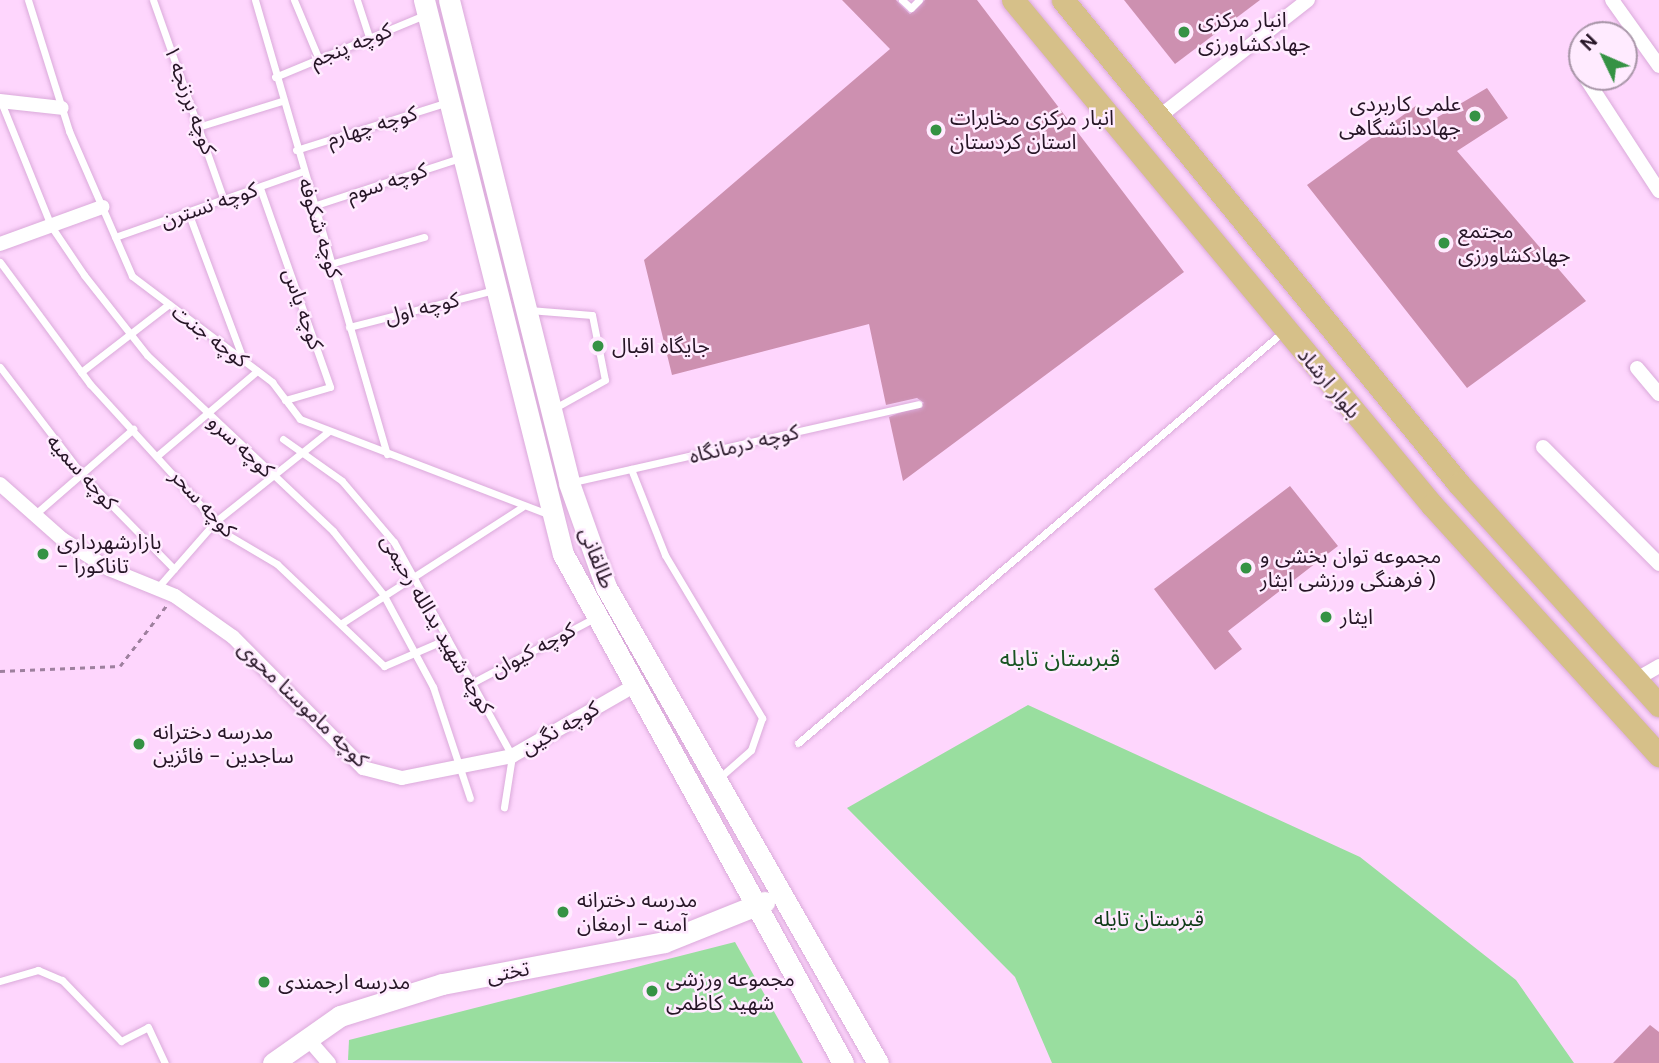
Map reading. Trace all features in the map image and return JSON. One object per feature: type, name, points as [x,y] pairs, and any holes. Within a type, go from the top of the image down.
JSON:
[{"type":"main road","name":"طالقانی","points":[[449,0],[569,483],[606,586],[714,783],[878,1063]]},
{"type":"main road","name":"بلوار ارشاد","points":[[1013,0],[1284,330],[1534,621],[1659,755]]},
{"type":"main road","name":"بلوار ارشاد","points":[[1063,0],[1459,484],[1659,705]]},
{"type":"main road","name":"طالقانی","points":[[426,7],[461,158],[552,516],[594,618],[755,909],[844,1063]]},
{"type":"main road","points":[[1268,308],[1298,286]]},
{"type":"main road","name":"تختی","points":[[273,1063],[341,1016],[442,984],[664,942],[755,909],[778,893]]},
{"type":"street","points":[[1160,116],[1307,0]]},
{"type":"street","points":[[1612,0],[1659,66]]},
{"type":"street","points":[[1594,91],[1659,191]]},
{"type":"street","points":[[1,101],[62,108]]},
{"type":"street","points":[[0,244],[102,207]]},
{"type":"street","points":[[1637,368],[1659,394]]},
{"type":"street","points":[[1543,447],[1659,564]]},
{"type":"street","name":"کوچه ماموستا محوی","points":[[1,486],[33,516],[109,569],[159,586],[233,637],[363,768],[402,778]]},
{"type":"street","points":[[1635,680],[1659,666]]},
{"type":"street","name":"کوچه نگین","points":[[402,778],[512,756],[632,687]]},
{"type":"street","points":[[308,1039],[329,1063]]},
{"type":"lane","name":"کوچه جنت","points":[[28,0],[62,108],[132,276],[257,371],[300,419],[522,507],[552,516]]},
{"type":"lane","name":"کوچه برزنجه ۱","points":[[153,0],[201,126],[224,200]]},
{"type":"lane","name":"کوچه شکوفه","points":[[255,0],[282,102],[387,454]]},
{"type":"lane","points":[[294,0],[318,57]]},
{"type":"lane","points":[[358,0],[369,36]]},
{"type":"lane","points":[[902,0],[911,8],[919,0]]},
{"type":"lane","name":"کوچه پنجم","points":[[275,77],[369,36],[426,7]]},
{"type":"lane","name":"کوچه سرو","points":[[1,101],[51,226],[132,332],[207,413],[333,531],[383,594],[414,654],[461,766],[470,797]]},
{"type":"lane","points":[[201,126],[282,102]]},
{"type":"lane","name":"کوچه چهارم","points":[[296,150],[449,102]]},
{"type":"lane","name":"کوچه سوم","points":[[313,205],[461,158]]},
{"type":"lane","name":"کوچه نسترن","points":[[115,237],[303,171]]},
{"type":"lane","name":"کوچه یاس","points":[[260,188],[330,387],[285,400]]},
{"type":"lane","points":[[188,212],[244,361]]},
{"type":"lane","points":[[331,264],[424,237]]},
{"type":"lane","name":"کوچه سحر","points":[[0,262],[81,372],[216,520],[342,623],[384,666],[447,639]]},
{"type":"lane","name":"کوچه اول","points":[[349,327],[494,290]]},
{"type":"lane","points":[[81,372],[169,304]]},
{"type":"lane","points":[[526,309],[592,315],[605,380],[551,410]]},
{"type":"lane","points":[[798,743],[1284,330]]},
{"type":"lane","name":"کوچه سمیه","points":[[0,368],[83,476],[174,569]]},
{"type":"lane","points":[[158,455],[257,371]]},
{"type":"lane","name":"کوچه درمانگاه","points":[[569,483],[918,404]]},
{"type":"lane","points":[[33,516],[83,476],[133,429]]},
{"type":"lane","points":[[159,586],[216,520],[330,431]]},
{"type":"lane","name":"کوچه شهید یدالله رحیمی","points":[[283,439],[300,454],[342,481],[394,542],[512,756]]},
{"type":"lane","points":[[631,469],[665,555],[762,718],[751,750],[714,783]]},
{"type":"lane","points":[[342,623],[410,575],[522,507]]},
{"type":"lane","name":"کوچه کیوان","points":[[472,683],[594,618]]},
{"type":"lane","points":[[504,807],[512,756]]},
{"type":"lane","points":[[0,981],[38,970],[62,980],[121,1041],[148,1027],[165,1063]]},
{"type":"path","points":[[0,671],[120,666],[175,596]]},
{"type":"green space","name":"قبرستان تایله","points":[[1028,705],[1360,857],[1516,980],[1574,1063],[1052,1063],[1015,977],[847,808]]},
{"type":"green space","name":"مجموعه ورزشی شهید کاظمی","points":[[735,942],[803,1063],[348,1060],[349,1040]]},
{"type":"building","name":"انبار مرکزی مخابرات استان کردستان","points":[[842,0],[896,0],[910,14],[925,0],[977,0],[1184,272],[903,481],[889,417],[924,403],[917,398],[886,405],[869,324],[672,375],[644,260],[890,49]]},
{"type":"building","name":"انبار مرکزی جهادکشاورزی","points":[[1124,0],[1260,0],[1175,64]]},
{"type":"building","name":"مجتمع جهادکشاورزی","points":[[1487,88],[1508,118],[1457,151],[1586,301],[1467,388],[1307,185],[1417,105],[1431,121]]},
{"type":"building","name":"مجموعه توان بخشی و فرهنگی ورزشی ایثار )","points":[[1290,486],[1338,546],[1228,631],[1242,649],[1215,670],[1154,589]]},
{"type":"building","points":[[1650,1025],[1659,1032],[1659,1063],[1613,1063]]},
{"type":"place","name":"انبار مرکزی جهادکشاورزی","points":[[1184,32]]},
{"type":"place","name":"علمی کاربردی جهاددانشگاهی","points":[[1475,116]]},
{"type":"place","name":"انبار مرکزی مخابرات استان کردستان","points":[[936,130]]},
{"type":"place","name":"مجتمع جهادکشاورزی","points":[[1444,243]]},
{"type":"place","name":"جایگاه اقبال","points":[[598,346]]},
{"type":"place","name":"بازارشهرداری - تاناکورا","points":[[43,554]]},
{"type":"place","name":"مجموعه توان بخشی و فرهنگی ورزشی ایثار )","points":[[1246,568]]},
{"type":"place","name":"ایثار","points":[[1326,617]]},
{"type":"place","name":"مدرسه دخترانه ساجدین - فائزین","points":[[139,744]]},
{"type":"place","name":"مدرسه دخترانه آمنه - ارمغان","points":[[563,912]]},
{"type":"place","name":"مدرسه ارجمندی","points":[[264,982]]},
{"type":"place","name":"مجموعه ورزشی شهید کاظمی","points":[[652,991]]},
{"type":"district","name":"قبرستان تایله","points":[[1060,658]]}]
